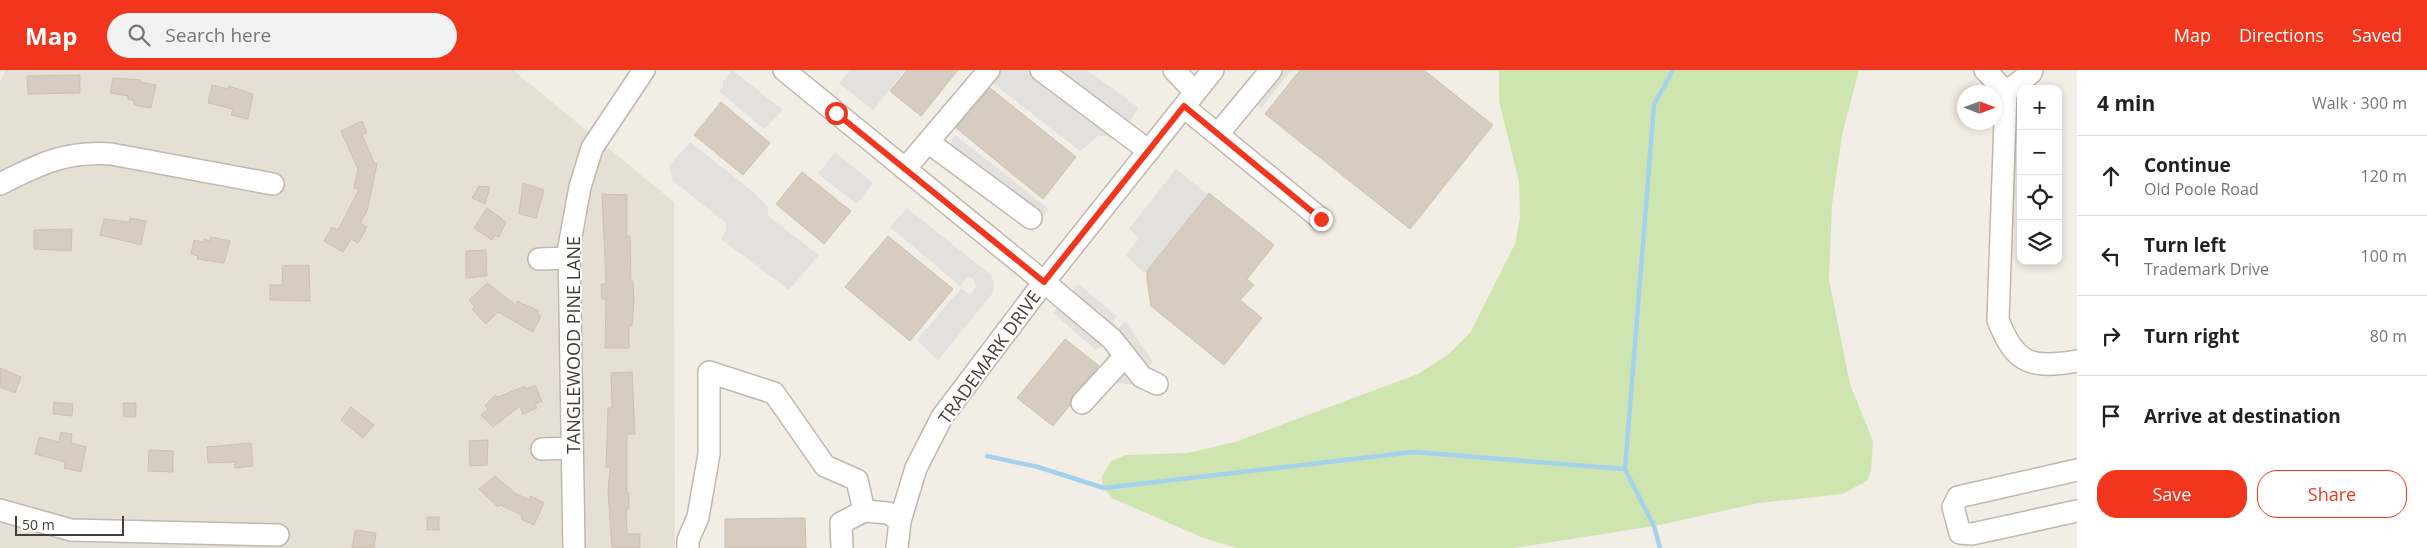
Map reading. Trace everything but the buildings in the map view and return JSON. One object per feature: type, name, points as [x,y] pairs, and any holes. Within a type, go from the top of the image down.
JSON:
[{"type":"street","name":"TANGLEWOOD PINE LANE","points":[[574,548],[569,247],[580,187],[592,148],[644,70]]},
{"type":"street","points":[[784,70],[1112,339],[1142,377],[1157,384]]},
{"type":"street","points":[[906,169],[989,70]]},
{"type":"street","points":[[1041,70],[1149,151]]},
{"type":"street","points":[[1174,70],[1190,99],[1218,134],[1321,219]]},
{"type":"street","name":"TRADEMARK DRIVE","points":[[897,548],[900,521],[916,468],[942,417],[1044,282],[1214,70]]},
{"type":"street","points":[[1218,134],[1271,70]]},
{"type":"street","points":[[1985,70],[2006,92],[1998,320],[2006,340],[2017,355],[2038,364],[2077,361]]},
{"type":"street","points":[[2006,92],[2031,74],[2032,70]]},
{"type":"street","points":[[928,142],[1031,218]]},
{"type":"street","points":[[0,184],[40,164],[65,156],[87,152],[111,154],[273,184]]},
{"type":"street","points":[[539,259],[569,258]]},
{"type":"street","points":[[1082,402],[1125,356]]},
{"type":"street","points":[[688,548],[688,540],[698,517],[709,454],[709,372],[774,393],[825,466],[857,480],[864,511]]},
{"type":"street","points":[[542,449],[572,448]]},
{"type":"street","points":[[2077,470],[1958,496],[1953,507],[1960,534],[1972,534],[2077,511]]},
{"type":"street","points":[[0,510],[71,530],[278,535]]},
{"type":"street","points":[[842,548],[841,523],[864,511],[888,513],[900,521]]},
{"type":"shaded area","points":[[6,70],[513,70],[674,202],[675,548],[0,548],[0,82]]},
{"type":"shaded area","points":[[732,70],[783,110],[764,129],[719,91],[723,86],[723,81]]},
{"type":"shaded area","points":[[850,70],[905,70],[873,110],[839,83]]},
{"type":"shaded area","points":[[976,70],[1087,70],[1139,108],[1116,140],[1106,136],[1098,136],[1080,151]]},
{"type":"shaded area","points":[[1257,70],[1292,70],[1261,108],[1240,91]]},
{"type":"shaded area","points":[[955,135],[1049,209],[1032,232],[941,158]]},
{"type":"shaded area","points":[[690,142],[752,191],[768,207],[768,216],[819,255],[789,290],[721,239],[727,230],[725,222],[673,181],[669,166]]},
{"type":"shaded area","points":[[835,152],[873,183],[857,204],[818,174]]},
{"type":"shaded area","points":[[1176,169],[1207,194],[1145,273],[1126,256],[1139,238],[1129,229]]},
{"type":"shaded area","points":[[907,208],[991,275],[994,283],[992,294],[938,360],[917,340],[961,288],[970,295],[976,287],[973,279],[968,276],[960,286],[890,227]]},
{"type":"shaded area","points":[[1078,284],[1117,316],[1113,322],[1118,329],[1125,321],[1153,362],[1144,370],[1156,388],[1111,382],[1105,363],[1108,350],[1104,345],[1096,350],[1053,313]]},
{"type":"green space","points":[[1499,70],[1859,70],[1842,135],[1832,205],[1829,280],[1850,384],[1873,441],[1871,471],[1867,481],[1842,494],[1759,503],[1654,526],[1514,548],[1236,548],[1201,537],[1112,498],[1104,488],[1101,478],[1111,461],[1126,455],[1187,453],[1235,442],[1418,374],[1449,354],[1470,333],[1515,244],[1520,217],[1519,182],[1499,101]]},
{"type":"waterway","points":[[1660,548],[1654,526],[1625,469],[1654,105],[1673,70]]},
{"type":"waterway","points":[[987,456],[1038,467],[1104,488],[1413,452],[1625,469]]},
{"type":"route","points":[[836,113],[1044,282],[1184,106],[1321,219]]}]
